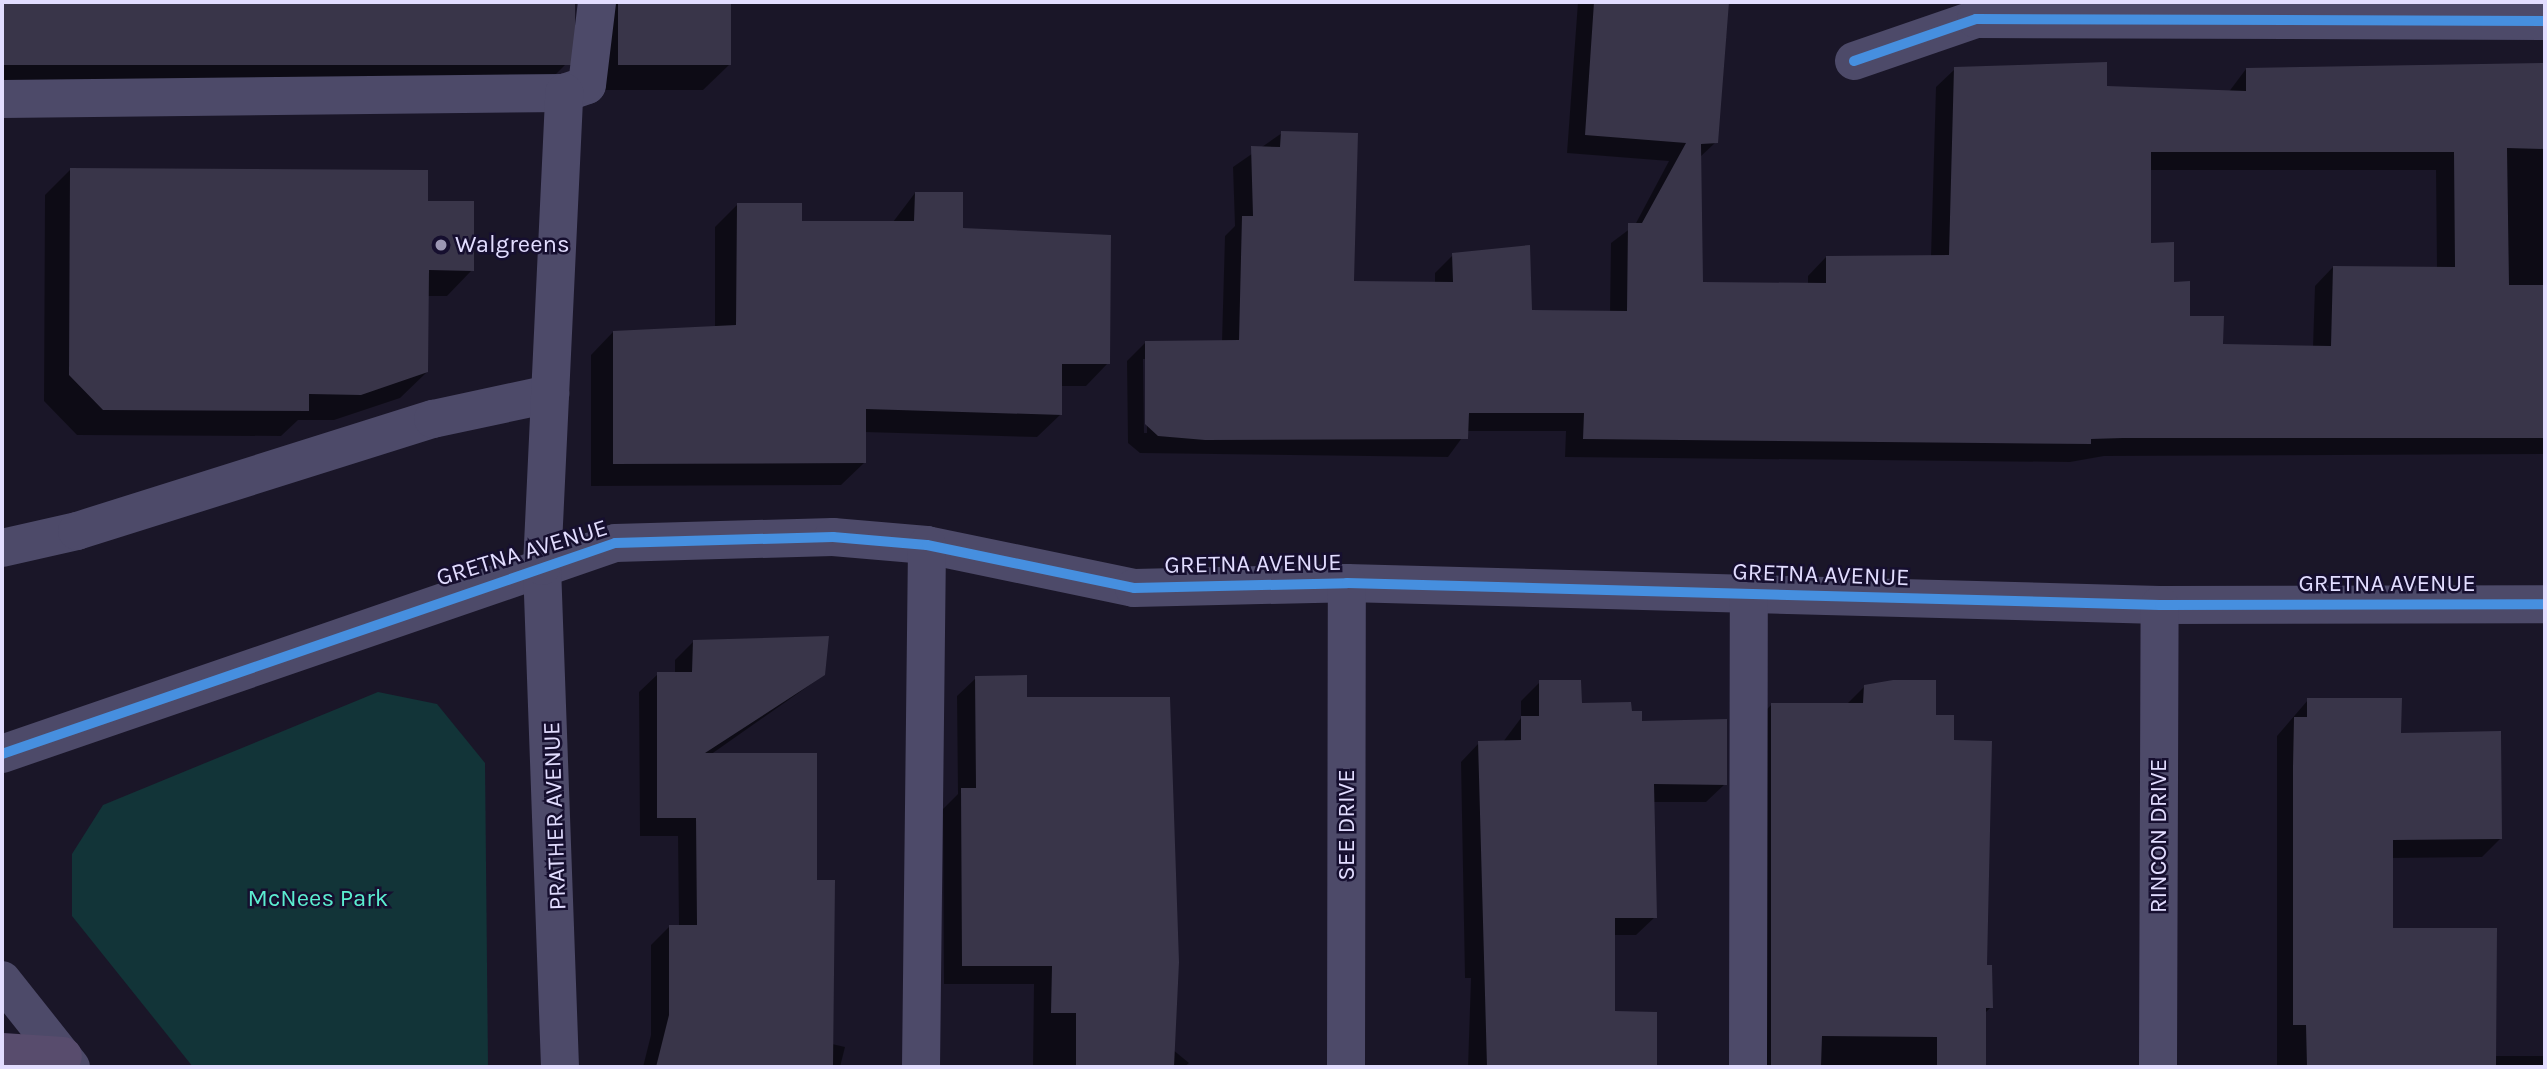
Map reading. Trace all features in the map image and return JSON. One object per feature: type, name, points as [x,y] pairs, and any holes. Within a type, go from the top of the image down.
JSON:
[{"type":"main road","points":[[2,1052],[67,1062]]},
{"type":"street","points":[[2,99],[564,93],[587,85],[597,2]]},
{"type":"street","points":[[1854,61],[1976,19],[2545,21]]},
{"type":"street","name":"PRATHER AVENUE","points":[[560,1067],[542,566],[564,93]]},
{"type":"street","points":[[2,548],[77,531],[433,419],[550,394]]},
{"type":"street","name":"GRETNA AVENUE","points":[[2,754],[615,543],[833,537],[927,545],[1134,588],[1348,583],[2160,605],[2545,604]]},
{"type":"street","points":[[921,1067],[927,545]]},
{"type":"street","name":"SEE DRIVE","points":[[1346,1067],[1348,583]]},
{"type":"street","points":[[1748,1067],[1749,594]]},
{"type":"street","name":"RINCON DRIVE","points":[[2158,1067],[2160,605]]},
{"type":"street","points":[[2,980],[67,1062]]},
{"type":"green space","name":"McNees Park","points":[[378,692],[437,704],[485,763],[488,1067],[193,1067],[72,916],[72,854],[103,805]]},
{"type":"building","points":[[2,2],[575,2],[575,65],[2,65]]},
{"type":"building","points":[[618,2],[731,2],[731,65],[618,65]]},
{"type":"building","points":[[1594,2],[1729,2],[1718,143],[1701,144],[1703,282],[1826,283],[1826,256],[1949,255],[1954,67],[2107,62],[2107,86],[2246,91],[2246,68],[2545,63],[2545,149],[2507,148],[2509,285],[2545,285],[2545,438],[2123,438],[2091,439],[2091,444],[1583,439],[1584,413],[1469,413],[1468,439],[1205,440],[1158,436],[1145,424],[1145,341],[1239,340],[1242,216],[1253,216],[1251,146],[1280,147],[1281,131],[1358,133],[1354,281],[1453,282],[1452,253],[1530,245],[1532,310],[1627,311],[1628,223],[1642,223],[1686,143],[1585,135]],"holes":[[[2151,152],[2454,152],[2455,267],[2333,266],[2331,346],[2223,344],[2224,316],[2190,316],[2190,281],[2174,282],[2174,242],[2151,243]]]},
{"type":"building","name":"Walgreens","points":[[70,168],[428,170],[428,201],[474,201],[474,271],[429,270],[428,372],[361,395],[309,394],[309,411],[103,410],[69,375]]},
{"type":"building","points":[[915,192],[963,192],[963,228],[1111,235],[1110,364],[1062,364],[1062,415],[866,409],[866,463],[613,464],[613,331],[736,325],[737,203],[802,203],[802,221],[914,221]]},
{"type":"building","points":[[829,636],[825,675],[705,753],[817,753],[817,880],[835,880],[833,1067],[656,1067],[669,1015],[669,925],[697,925],[696,818],[657,818],[657,672],[692,672],[693,640]]},
{"type":"building","points":[[1027,675],[1027,697],[1170,697],[1179,962],[1174,1067],[1076,1067],[1076,1013],[1051,1013],[1052,966],[962,966],[961,788],[976,788],[975,676]]},
{"type":"building","points":[[1539,680],[1581,680],[1582,703],[1631,702],[1632,711],[1642,711],[1642,721],[1727,719],[1727,785],[1654,784],[1657,918],[1615,918],[1615,1011],[1657,1012],[1657,1067],[1487,1067],[1478,741],[1521,740],[1521,716],[1539,716]]},
{"type":"building","points":[[1893,680],[1936,680],[1936,715],[1954,715],[1954,740],[1992,741],[1987,965],[1992,965],[1993,1008],[1986,1008],[1986,1067],[1937,1067],[1937,1037],[1822,1036],[1821,1067],[1771,1067],[1771,703],[1863,703],[1864,685]]},
{"type":"building","points":[[2307,698],[2402,698],[2401,733],[2501,731],[2502,839],[2393,840],[2393,928],[2497,928],[2496,1067],[2307,1067],[2306,1025],[2293,1025],[2293,767],[2294,717],[2307,717]]},
{"type":"cycle path","points":[[1854,61],[1976,19],[2545,21]]},
{"type":"cycle path","points":[[2,754],[615,543],[833,537],[927,545],[1134,588],[1347,583],[2160,605],[2545,604]]},
{"type":"place","name":"Walgreens","points":[[441,245]]}]
